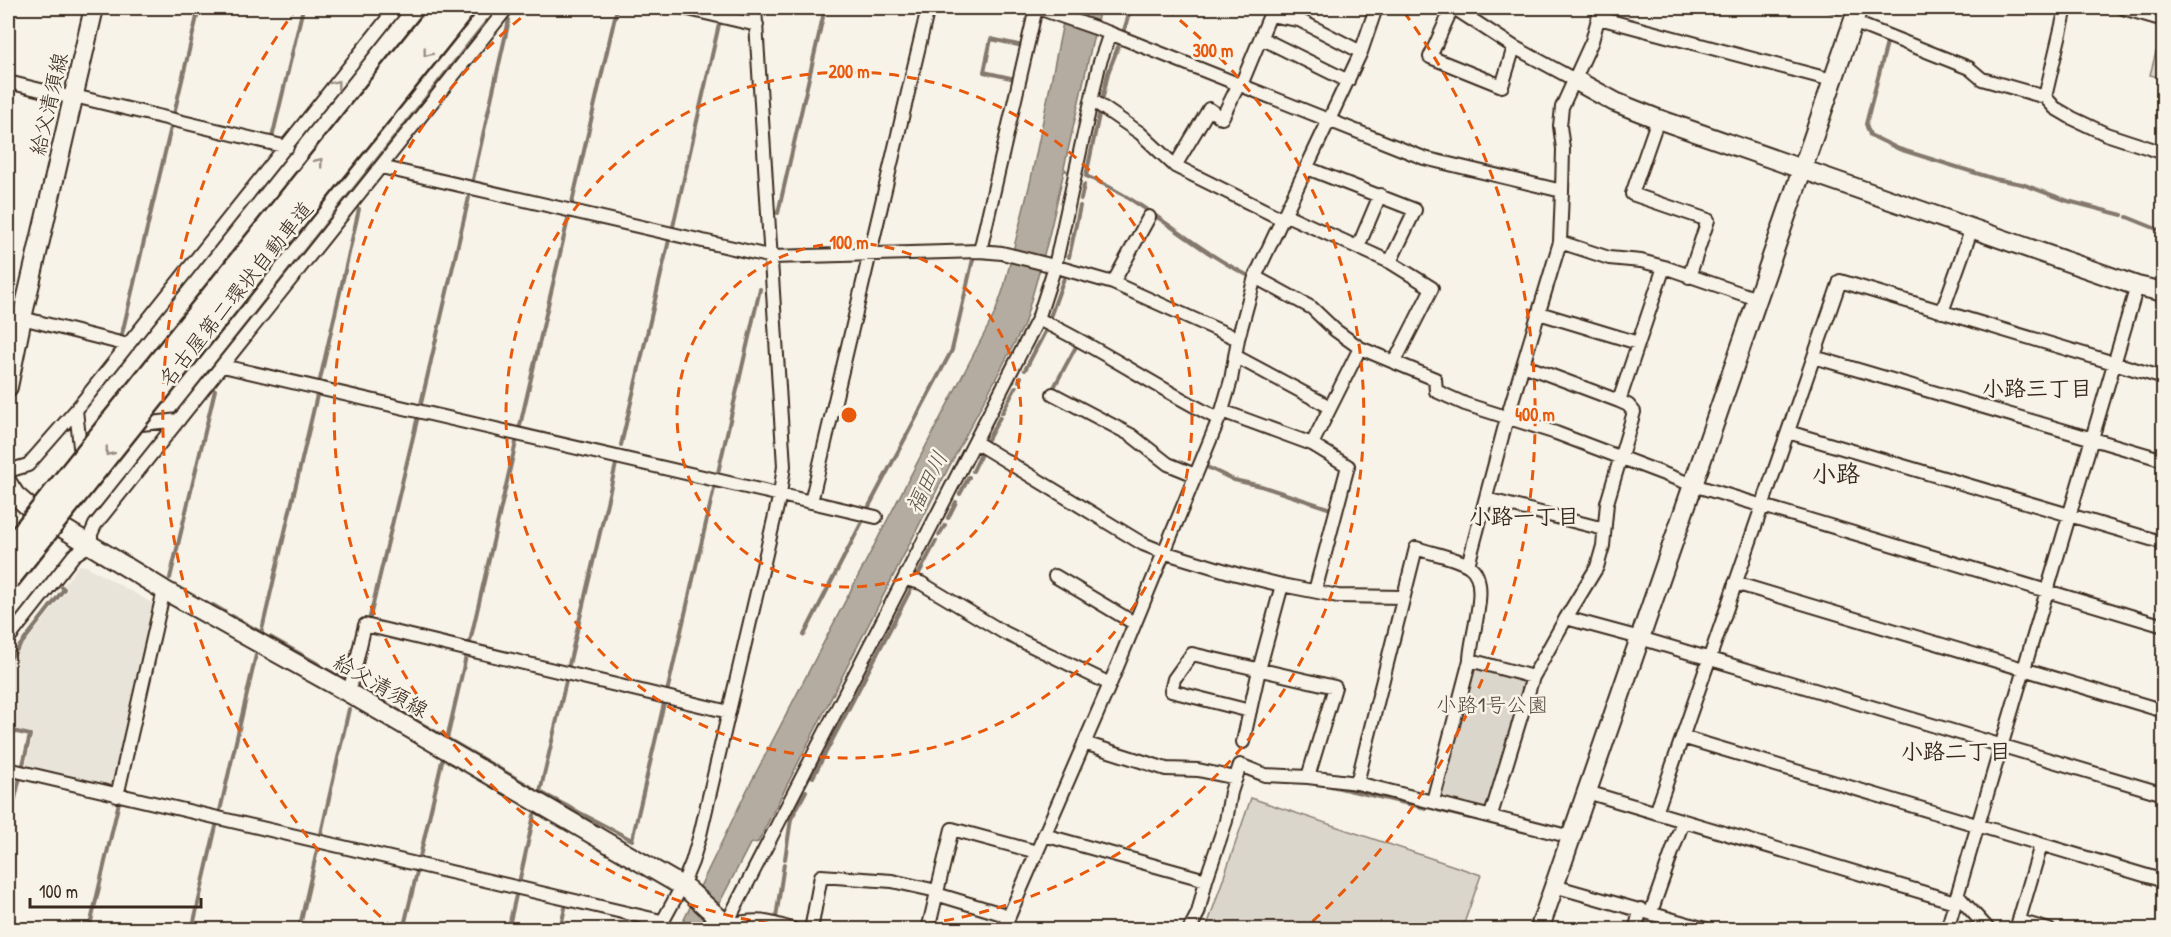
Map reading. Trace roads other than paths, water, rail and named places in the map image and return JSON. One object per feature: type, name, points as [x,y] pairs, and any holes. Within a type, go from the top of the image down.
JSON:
[{"type":"highway","name":"名古屋第二環状自動車道","points":[[8,552],[443,8]]},
{"type":"highway","name":"名古屋第二環状自動車道","points":[[8,579],[464,8]]},
{"type":"street","name":"給父清須線","points":[[8,387],[94,8]]},
{"type":"street","points":[[8,471],[28,465],[76,410],[396,8]]},
{"type":"street","points":[[492,8],[493,26]]},
{"type":"street","points":[[9,638],[74,555],[90,544],[95,525],[507,8]]},
{"type":"street","points":[[684,8],[757,25]]},
{"type":"street","points":[[8,769],[117,796],[348,847],[659,925],[684,888],[700,835],[780,494],[784,466],[755,8]]},
{"type":"street","points":[[811,502],[928,8]]},
{"type":"street","points":[[980,251],[1037,8],[1107,32],[1424,158],[1562,191]]},
{"type":"street","points":[[1004,930],[1110,684],[1221,415],[1231,380],[1238,339],[1256,277],[1361,52],[1376,8]]},
{"type":"street","points":[[1514,47],[1502,86],[1430,57],[1453,8],[1514,47],[1615,102],[2137,286],[2163,292]]},
{"type":"street","points":[[2045,97],[2066,8]]},
{"type":"street","points":[[2131,8],[2163,20]]},
{"type":"street","points":[[1468,565],[1507,418],[1560,242],[1562,107],[1592,41],[1600,13],[1832,80]]},
{"type":"street","points":[[1175,166],[1209,109],[1222,118],[1240,84],[1270,15],[1299,20],[1361,52]]},
{"type":"street","points":[[1539,930],[1855,15],[1969,68],[1982,79],[2045,97],[2055,108],[2072,118],[2106,134],[2163,153]]},
{"type":"street","points":[[728,925],[732,913],[1038,320],[1107,32]]},
{"type":"street","points":[[1261,38],[1348,81]]},
{"type":"street","points":[[8,82],[287,147]]},
{"type":"street","points":[[1092,100],[1140,133],[1175,166],[1390,262],[1431,288],[1395,362]]},
{"type":"street","points":[[1658,119],[1632,194],[1708,220],[1689,277]]},
{"type":"street","points":[[381,167],[772,256],[980,251],[1002,253],[1113,283],[1238,339]]},
{"type":"street","points":[[1307,168],[1415,210],[1390,262]]},
{"type":"street","points":[[1358,247],[1380,195]]},
{"type":"street","points":[[1113,283],[1149,217]]},
{"type":"street","points":[[1942,312],[1972,228]]},
{"type":"street","points":[[1560,242],[1609,258],[1641,261],[1664,267],[1757,299]]},
{"type":"street","points":[[1619,401],[1664,267]]},
{"type":"street","points":[[1256,277],[1312,308],[1335,330],[1360,348],[1435,379],[1436,391],[1465,404],[1620,457],[1693,485],[2163,626]]},
{"type":"street","points":[[1656,813],[1839,281],[2163,378]]},
{"type":"street","points":[[1947,930],[2137,286]]},
{"type":"street","points":[[1539,313],[1638,343]]},
{"type":"street","points":[[22,318],[128,345]]},
{"type":"street","points":[[1038,320],[1068,333],[1221,415],[1312,444],[1348,466],[1315,591]]},
{"type":"street","points":[[1312,444],[1360,348]]},
{"type":"street","points":[[1235,356],[1330,407]]},
{"type":"street","points":[[1814,357],[2163,460]]},
{"type":"street","points":[[1491,815],[1533,677],[1597,567],[1607,503],[1634,412],[1628,405],[1619,401],[1523,365]]},
{"type":"street","points":[[223,366],[876,517]]},
{"type":"street","points":[[1053,394],[1131,435],[1168,464],[1195,475]]},
{"type":"street","points":[[76,410],[80,447]]},
{"type":"street","points":[[94,430],[179,420]]},
{"type":"street","points":[[1788,432],[2163,543]]},
{"type":"street","points":[[975,442],[1143,544],[1163,552],[1236,574],[1338,596],[1403,597]]},
{"type":"street","name":"給父清須線","points":[[8,484],[15,495],[30,508],[164,590],[349,693],[684,888],[728,925]]},
{"type":"street","points":[[1486,499],[1604,529]]},
{"type":"street","points":[[1357,783],[1416,548],[1468,565],[1476,571],[1480,585],[1470,660],[1433,801]]},
{"type":"street","points":[[1055,576],[1134,623]]},
{"type":"street","points":[[905,579],[921,583],[1003,632],[1110,684]]},
{"type":"street","points":[[1735,583],[2163,711]]},
{"type":"street","points":[[1243,742],[1259,669],[1282,585]]},
{"type":"street","points":[[117,796],[164,590]]},
{"type":"street","points":[[8,615],[9,638]]},
{"type":"street","points":[[1566,618],[2163,794]]},
{"type":"street","points":[[349,693],[365,625],[729,712]]},
{"type":"street","points":[[1250,711],[1171,691],[1174,679],[1192,654],[1335,687],[1308,777]]},
{"type":"street","points":[[1470,660],[1533,677]]},
{"type":"street","points":[[1682,738],[2163,881]]},
{"type":"street","points":[[1084,743],[1166,769],[1198,770],[1236,778]]},
{"type":"street","points":[[1189,930],[1198,913],[1206,880],[1226,821],[1231,792],[1240,765],[1265,775],[1357,783],[1571,837]]},
{"type":"street","points":[[1587,792],[1956,898],[1989,930]]},
{"type":"street","points":[[1635,930],[1646,911],[1683,821]]},
{"type":"street","points":[[928,930],[952,829],[1037,852]]},
{"type":"street","points":[[1044,835],[1206,880]]},
{"type":"street","points":[[2041,845],[2018,925],[2049,930]]},
{"type":"street","points":[[811,930],[821,876],[892,881],[1009,916]]},
{"type":"street","points":[[1554,886],[1709,930]]},
{"type":"street","points":[[728,925],[763,920],[795,930]]},
{"type":"water","name":"福田川","points":[[1066,8],[1100,8],[1064,168],[1067,171],[1064,171],[1048,240],[1024,325],[938,488],[758,842],[750,844],[706,929],[679,930],[747,790],[995,313],[1004,287],[1031,179]]},
{"type":"waterway","points":[[174,114],[199,8]]},
{"type":"waterway","points":[[272,138],[303,8]]},
{"type":"waterway","points":[[571,207],[617,8]]},
{"type":"waterway","points":[[778,213],[825,8]]},
{"type":"waterway","points":[[1124,30],[1131,8]]},
{"type":"waterway","points":[[1816,8],[1838,13]]},
{"type":"waterway","points":[[472,184],[509,20]]},
{"type":"waterway","points":[[672,231],[720,20]]},
{"type":"waterway","points":[[193,392],[487,21]]},
{"type":"waterway","points":[[1014,82],[1015,79],[984,72],[991,39],[1023,46],[1023,43]]},
{"type":"waterway","points":[[1888,39],[1866,124],[1870,135],[1899,149],[1995,179],[2022,184],[2068,201],[2122,215]]},
{"type":"waterway","points":[[1102,101],[1108,73],[1118,47]]},
{"type":"waterway","points":[[51,86],[62,89]]},
{"type":"waterway","points":[[1086,176],[1100,110]]},
{"type":"waterway","points":[[121,338],[172,123]]},
{"type":"waterway","points":[[1086,176],[1128,198],[1207,252],[1249,276]]},
{"type":"waterway","points":[[1081,199],[1084,185]]},
{"type":"waterway","points":[[422,408],[420,408],[470,193]]},
{"type":"waterway","points":[[880,249],[877,249],[889,197]]},
{"type":"waterway","points":[[1069,257],[1080,206]]},
{"type":"waterway","points":[[319,384],[359,209]]},
{"type":"waterway","points":[[519,430],[569,215]]},
{"type":"waterway","points":[[2127,217],[2164,232]]},
{"type":"waterway","points":[[621,445],[669,240]]},
{"type":"waterway","points":[[870,277],[875,257]]},
{"type":"waterway","points":[[867,510],[952,350],[973,259]]},
{"type":"waterway","points":[[1049,320],[1064,278]]},
{"type":"waterway","points":[[717,477],[760,289]]},
{"type":"waterway","points":[[1025,370],[1047,328]]},
{"type":"waterway","points":[[1055,391],[1053,389],[1078,343]]},
{"type":"waterway","points":[[1019,381],[1021,377]]},
{"type":"waterway","points":[[1002,413],[1016,387]]},
{"type":"waterway","points":[[170,578],[215,390]]},
{"type":"waterway","points":[[261,634],[318,391]]},
{"type":"waterway","points":[[369,621],[418,416]]},
{"type":"waterway","points":[[986,443],[1000,417]]},
{"type":"waterway","points":[[469,646],[517,438]]},
{"type":"waterway","points":[[973,471],[982,452]]},
{"type":"waterway","points":[[568,669],[617,460]]},
{"type":"waterway","points":[[1207,467],[1234,480],[1261,486],[1331,509]]},
{"type":"waterway","points":[[960,494],[969,477]]},
{"type":"waterway","points":[[667,692],[715,484]]},
{"type":"waterway","points":[[92,519],[114,492]]},
{"type":"waterway","points":[[948,518],[956,502]]},
{"type":"waterway","points":[[804,635],[864,518]]},
{"type":"waterway","points":[[939,535],[945,525]]},
{"type":"waterway","points":[[917,577],[936,541]]},
{"type":"waterway","points":[[813,777],[913,585]]},
{"type":"waterway","points":[[8,661],[64,589],[62,587]]},
{"type":"waterway","points":[[213,605],[225,612]]},
{"type":"waterway","points":[[232,616],[262,633]]},
{"type":"waterway","points":[[270,637],[320,665]]},
{"type":"waterway","points":[[447,739],[467,652]]},
{"type":"waterway","points":[[219,815],[256,655]]},
{"type":"waterway","points":[[326,669],[347,681]]},
{"type":"waterway","points":[[567,677],[540,792],[632,840],[665,699]]},
{"type":"waterway","points":[[363,690],[531,787]]},
{"type":"waterway","points":[[320,838],[349,709]]},
{"type":"waterway","points":[[8,730],[30,735],[22,769]]},
{"type":"waterway","points":[[419,861],[442,761]]},
{"type":"waterway","points":[[8,829],[20,777]]},
{"type":"waterway","points":[[1331,786],[1426,808]]},
{"type":"waterway","points":[[785,859],[791,819],[806,791]]},
{"type":"waterway","points":[[89,930],[119,802]]},
{"type":"waterway","points":[[1437,810],[1470,818]]},
{"type":"waterway","points":[[519,883],[534,815]]},
{"type":"waterway","points":[[192,930],[217,822]]},
{"type":"waterway","points":[[299,930],[318,846]]},
{"type":"waterway","points":[[776,918],[784,864]]},
{"type":"waterway","points":[[403,930],[418,868]]},
{"type":"waterway","points":[[508,930],[517,891]]},
{"type":"waterway","points":[[1200,922],[1206,904]]},
{"type":"waterway","points":[[560,930],[565,908]]},
{"type":"district","name":"小路三丁目","points":[[2037,388]]},
{"type":"district","name":"小路","points":[[1836,474]]},
{"type":"district","name":"小路一丁目","points":[[1524,516]]},
{"type":"district","name":"小路二丁目","points":[[1956,751]]},
{"type":"park label","name":"小路1号公園","points":[[1492,705]]}]
